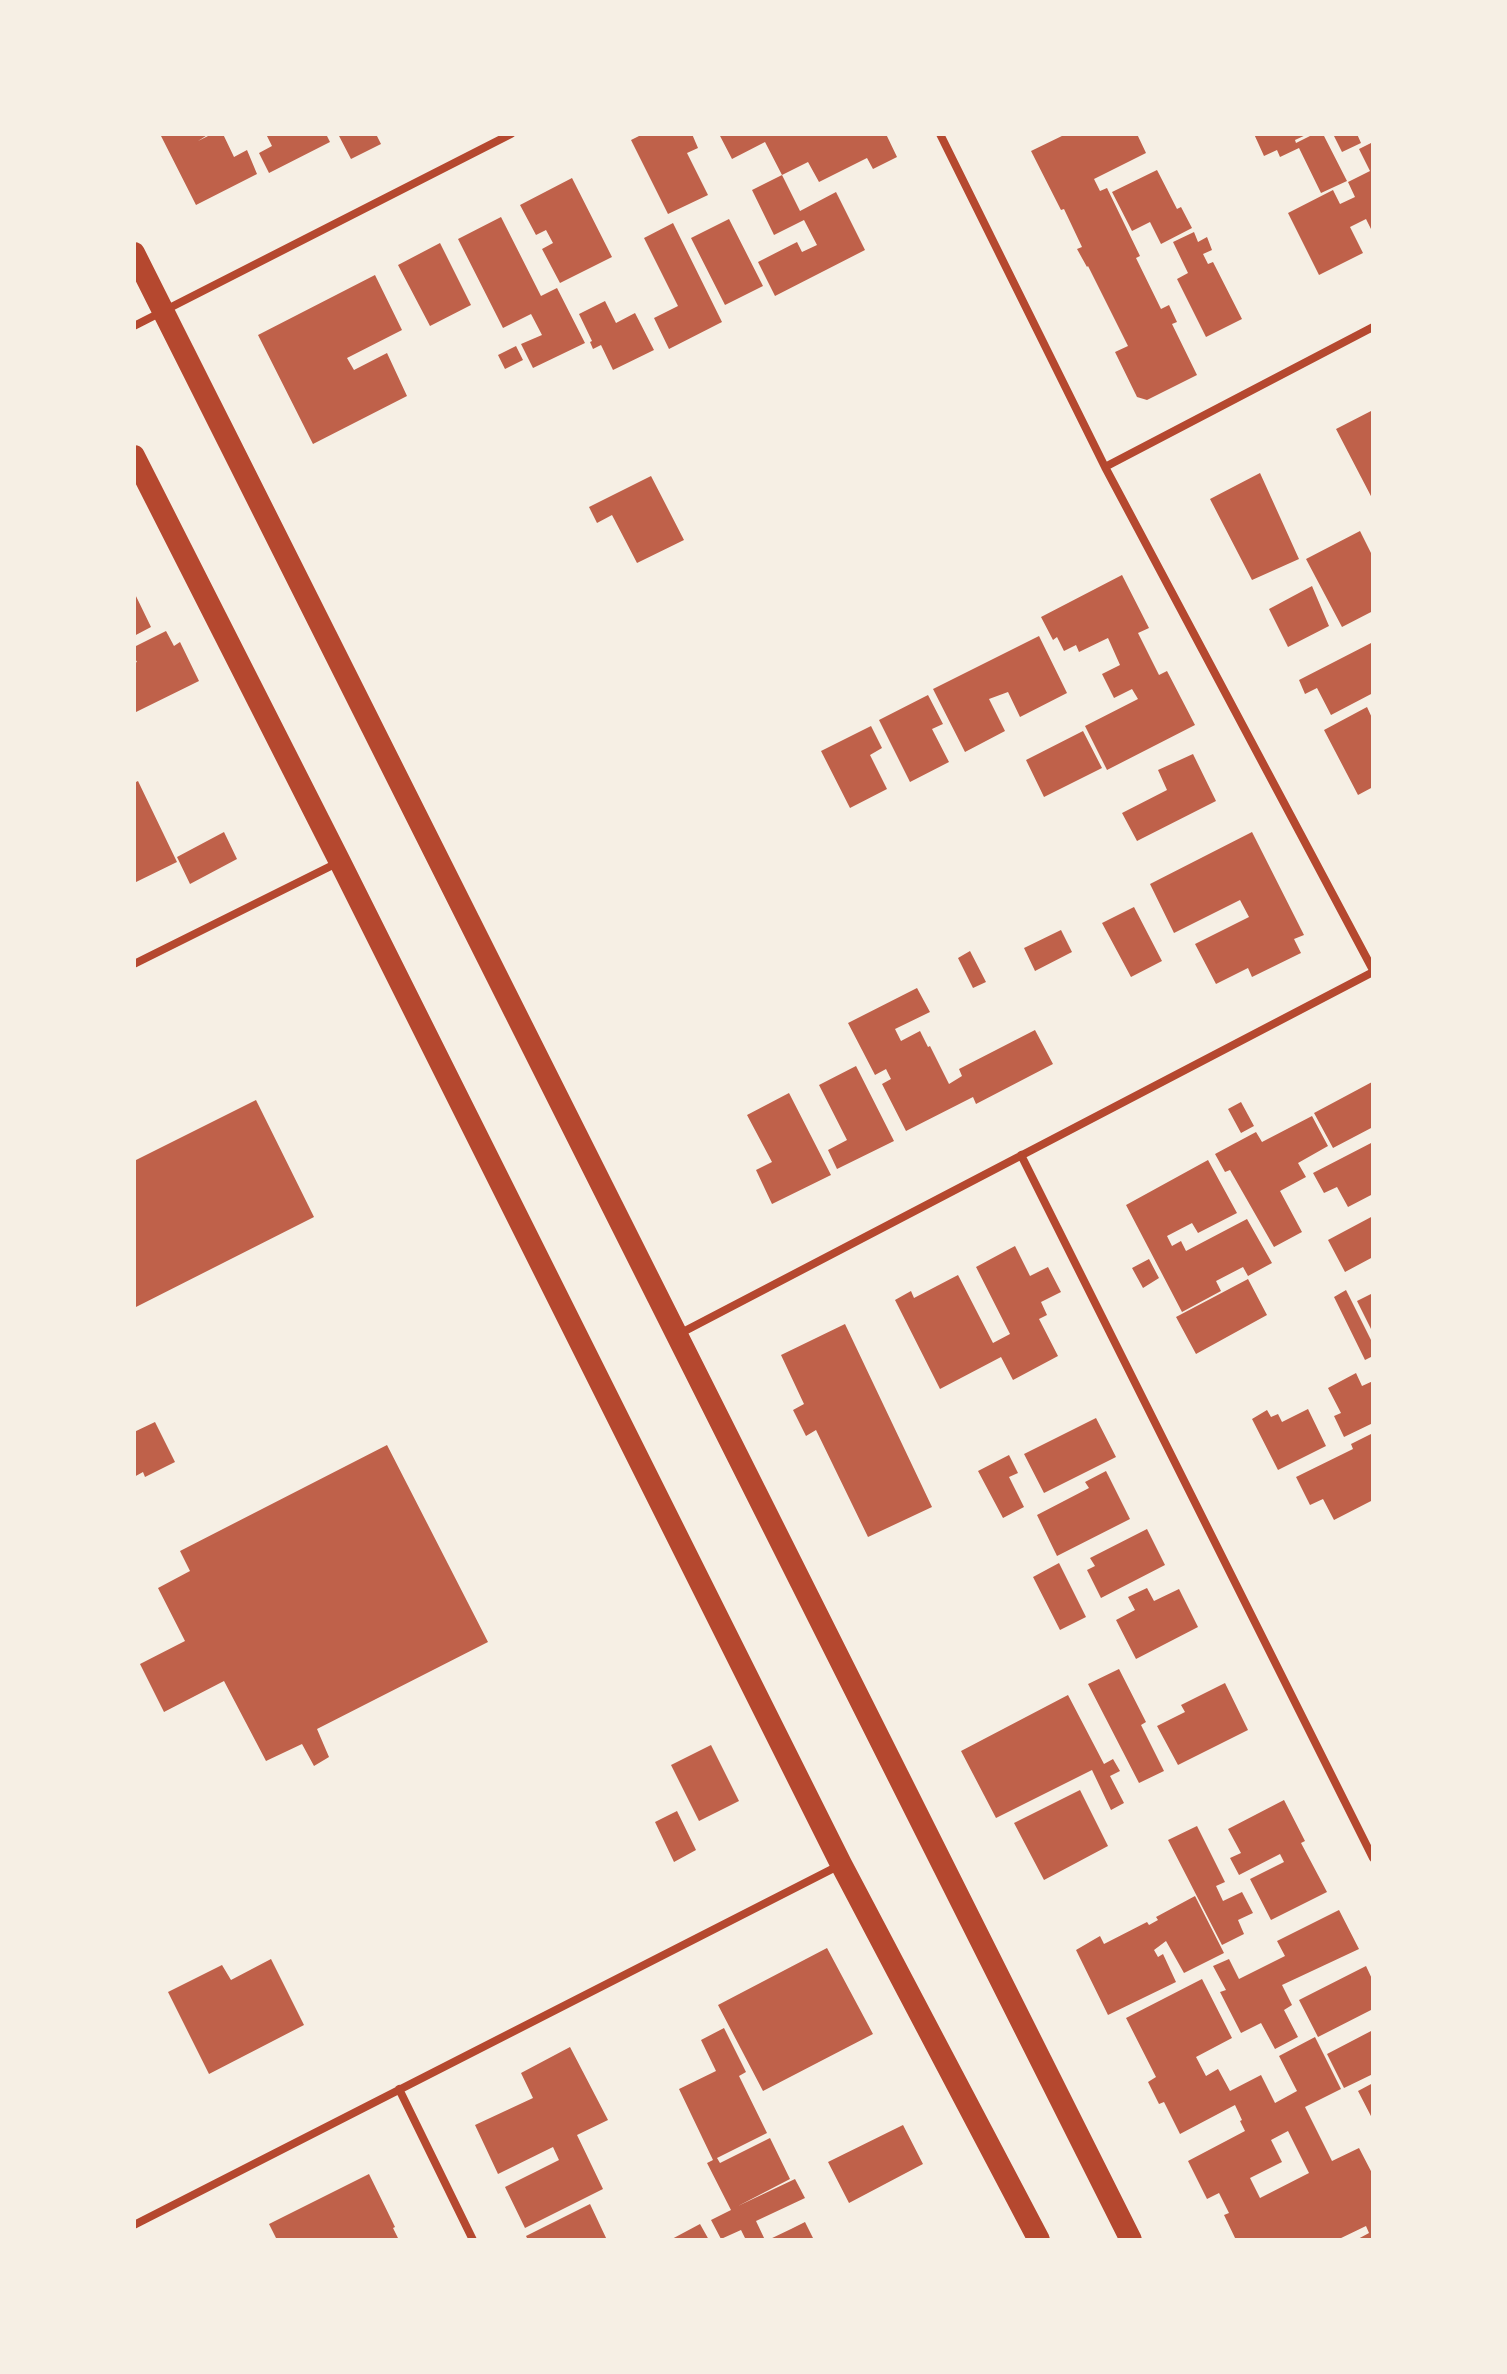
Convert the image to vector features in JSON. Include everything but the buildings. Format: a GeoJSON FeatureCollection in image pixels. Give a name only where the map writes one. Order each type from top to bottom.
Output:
{"type":"FeatureCollection","features":[{"type":"Feature","properties":{"kind":"highway"},"geometry":{"type":"LineString","coordinates":[[134,253],[1131,2240]]}},
{"type":"Feature","properties":{"kind":"highway"},"geometry":{"type":"LineString","coordinates":[[134,456],[841,1864],[1039,2240]]}},
{"type":"Feature","properties":{"kind":"street"},"geometry":{"type":"LineString","coordinates":[[134,326],[511,134]]}},
{"type":"Feature","properties":{"kind":"street"},"geometry":{"type":"LineString","coordinates":[[677,1335],[1373,971],[1105,467],[940,134]]}},
{"type":"Feature","properties":{"kind":"street"},"geometry":{"type":"LineString","coordinates":[[1105,467],[1373,327]]}},
{"type":"Feature","properties":{"kind":"street"},"geometry":{"type":"LineString","coordinates":[[134,964],[340,862]]}},
{"type":"Feature","properties":{"kind":"street"},"geometry":{"type":"LineString","coordinates":[[1021,1155],[1373,1858]]}},
{"type":"Feature","properties":{"kind":"street"},"geometry":{"type":"LineString","coordinates":[[134,2225],[841,1864]]}},
{"type":"Feature","properties":{"kind":"street"},"geometry":{"type":"LineString","coordinates":[[399,2089],[473,2240]]}}]}
